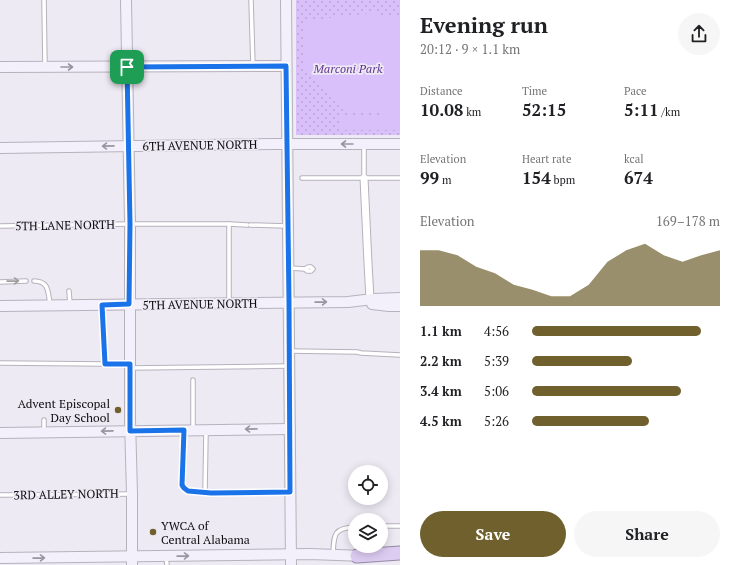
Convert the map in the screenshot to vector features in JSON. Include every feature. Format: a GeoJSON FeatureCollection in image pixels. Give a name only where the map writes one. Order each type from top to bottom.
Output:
{"type":"FeatureCollection","features":[{"type":"Feature","properties":{"kind":"highway"},"geometry":{"type":"LineString","coordinates":[[357,556],[400,553]]}},
{"type":"Feature","properties":{"kind":"street"},"geometry":{"type":"LineString","coordinates":[[126,0],[130,224],[129,304],[132,561]]}},
{"type":"Feature","properties":{"kind":"street"},"geometry":{"type":"LineString","coordinates":[[286,0],[291,560]]}},
{"type":"Feature","properties":{"kind":"street"},"geometry":{"type":"LineString","coordinates":[[0,67],[286,66]]}},
{"type":"Feature","properties":{"kind":"street","name":"6TH AVENUE NORTH"},"geometry":{"type":"LineString","coordinates":[[0,148],[400,144]]}},
{"type":"Feature","properties":{"kind":"street"},"geometry":{"type":"LineString","coordinates":[[364,178],[368,263],[372,299],[400,291]]}},
{"type":"Feature","properties":{"kind":"street","name":"5TH AVENUE NORTH"},"geometry":{"type":"LineString","coordinates":[[352,302],[372,299],[400,298]]}},
{"type":"Feature","properties":{"kind":"street","name":"5TH AVENUE NORTH"},"geometry":{"type":"LineString","coordinates":[[0,306],[289,302],[352,302],[400,306]]}},
{"type":"Feature","properties":{"kind":"street"},"geometry":{"type":"LineString","coordinates":[[0,433],[290,429]]}},
{"type":"Feature","properties":{"kind":"street"},"geometry":{"type":"LineString","coordinates":[[0,558],[132,561],[291,560],[333,555],[400,558]]}},
{"type":"Feature","properties":{"kind":"lane"},"geometry":{"type":"LineString","coordinates":[[44,0],[45,67]]}},
{"type":"Feature","properties":{"kind":"lane"},"geometry":{"type":"LineString","coordinates":[[251,0],[253,67]]}},
{"type":"Feature","properties":{"kind":"lane"},"geometry":{"type":"LineString","coordinates":[[364,144],[364,178]]}},
{"type":"Feature","properties":{"kind":"lane"},"geometry":{"type":"LineString","coordinates":[[302,178],[400,178]]}},
{"type":"Feature","properties":{"kind":"lane"},"geometry":{"type":"LineString","coordinates":[[229,224],[229,303]]}},
{"type":"Feature","properties":{"kind":"lane","name":"5TH LANE NORTH"},"geometry":{"type":"LineString","coordinates":[[0,226],[229,224],[288,226]]}},
{"type":"Feature","properties":{"kind":"lane"},"geometry":{"type":"LineString","coordinates":[[289,268],[305,269]]}},
{"type":"Feature","properties":{"kind":"lane"},"geometry":{"type":"LineString","coordinates":[[0,282],[26,281]]}},
{"type":"Feature","properties":{"kind":"lane"},"geometry":{"type":"LineString","coordinates":[[34,281],[45,284],[48,289],[50,306]]}},
{"type":"Feature","properties":{"kind":"lane"},"geometry":{"type":"LineString","coordinates":[[69,291],[70,305]]}},
{"type":"Feature","properties":{"kind":"lane"},"geometry":{"type":"LineString","coordinates":[[102,305],[105,364]]}},
{"type":"Feature","properties":{"kind":"lane"},"geometry":{"type":"LineString","coordinates":[[289,351],[357,352],[400,355]]}},
{"type":"Feature","properties":{"kind":"lane"},"geometry":{"type":"LineString","coordinates":[[2,363],[105,364],[130,366],[289,366]]}},
{"type":"Feature","properties":{"kind":"lane"},"geometry":{"type":"LineString","coordinates":[[193,380],[189,430],[182,485],[184,488],[188,491],[218,493],[290,492]]}},
{"type":"Feature","properties":{"kind":"lane"},"geometry":{"type":"LineString","coordinates":[[44,420],[44,432]]}},
{"type":"Feature","properties":{"kind":"lane"},"geometry":{"type":"LineString","coordinates":[[205,492],[206,430]]}},
{"type":"Feature","properties":{"kind":"lane","name":"3RD ALLEY NORTH"},"geometry":{"type":"LineString","coordinates":[[0,495],[132,494]]}},
{"type":"Feature","properties":{"kind":"lane"},"geometry":{"type":"LineString","coordinates":[[388,526],[400,526]]}},
{"type":"Feature","properties":{"kind":"lane"},"geometry":{"type":"LineString","coordinates":[[333,555],[334,538],[336,534],[342,529],[348,528]]}},
{"type":"Feature","properties":{"kind":"green space","name":"Marconi Park"},"geometry":{"type":"Polygon","coordinates":[[[296,0],[400,0],[400,135],[296,135],[296,0]]]}},
{"type":"Feature","properties":{"kind":"green space"},"geometry":{"type":"Polygon","coordinates":[[[380,13],[381,15],[400,15],[400,111],[344,111],[305,70],[305,21],[380,13]]]}},
{"type":"Feature","properties":{"kind":"green space"},"geometry":{"type":"Polygon","coordinates":[[[381,113],[400,113],[400,130],[340,130],[340,115],[380,115],[381,113]]]}},
{"type":"Feature","properties":{"kind":"place","name":"Advent Episcopal Day School"},"geometry":{"type":"Point","coordinates":[118,410]}},
{"type":"Feature","properties":{"kind":"place","name":"YWCA of Central Alabama"},"geometry":{"type":"Point","coordinates":[153,532]}},
{"type":"Feature","properties":{"kind":"route"},"geometry":{"type":"LineString","coordinates":[[286,66],[290,492],[211,493],[188,491],[182,485],[184,430],[130,431],[130,364],[105,364],[102,305],[129,304],[130,224],[127,67],[286,66]]}}]}
